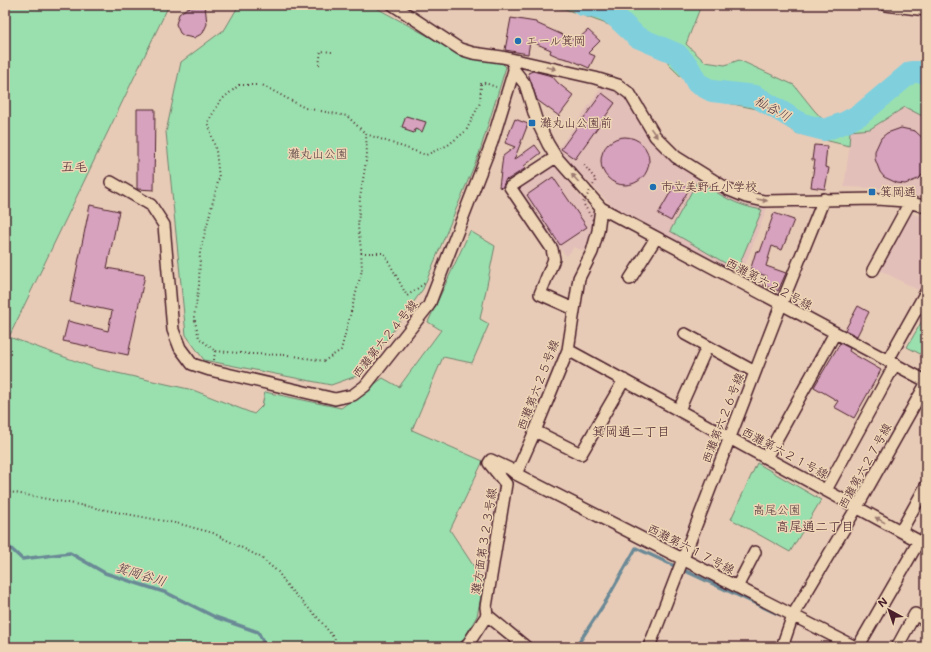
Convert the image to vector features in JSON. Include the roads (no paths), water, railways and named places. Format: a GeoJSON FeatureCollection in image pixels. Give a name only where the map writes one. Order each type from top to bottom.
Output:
{"type":"FeatureCollection","features":[{"type":"Feature","properties":{"kind":"street"},"geometry":{"type":"LineString","coordinates":[[393,5],[460,49],[513,65],[595,78],[618,85],[630,94],[655,136],[676,157],[729,190],[764,201],[877,199],[905,201],[926,207]]}},
{"type":"Feature","properties":{"kind":"street"},"geometry":{"type":"LineString","coordinates":[[886,5],[926,10]]}},
{"type":"Feature","properties":{"kind":"street"},"geometry":{"type":"LineString","coordinates":[[513,65],[525,84],[536,119],[548,144],[556,157],[601,208]]}},
{"type":"Feature","properties":{"kind":"street","name":"西灘第六２４号線"},"geometry":{"type":"LineString","coordinates":[[111,182],[152,205],[164,225],[174,330],[180,348],[192,364],[335,399],[353,394],[366,386],[429,305],[492,142],[513,65]]}},
{"type":"Feature","properties":{"kind":"street"},"geometry":{"type":"LineString","coordinates":[[556,157],[510,187],[552,249],[554,259],[540,294],[574,309]]}},
{"type":"Feature","properties":{"kind":"street","name":"西灘第六２６号線"},"geometry":{"type":"LineString","coordinates":[[649,647],[781,305],[824,200]]}},
{"type":"Feature","properties":{"kind":"street"},"geometry":{"type":"LineString","coordinates":[[873,270],[910,202]]}},
{"type":"Feature","properties":{"kind":"street","name":"西灘第六２２号線"},"geometry":{"type":"LineString","coordinates":[[601,208],[926,382]]}},
{"type":"Feature","properties":{"kind":"street","name":"西灘第六２５号線"},"geometry":{"type":"LineString","coordinates":[[516,474],[568,350],[579,278],[592,252],[598,231],[601,208]]}},
{"type":"Feature","properties":{"kind":"street"},"geometry":{"type":"LineString","coordinates":[[630,279],[656,238]]}},
{"type":"Feature","properties":{"kind":"street"},"geometry":{"type":"LineString","coordinates":[[826,490],[926,292]]}},
{"type":"Feature","properties":{"kind":"street"},"geometry":{"type":"LineString","coordinates":[[766,458],[835,333]]}},
{"type":"Feature","properties":{"kind":"street"},"geometry":{"type":"LineString","coordinates":[[685,334],[755,372]]}},
{"type":"Feature","properties":{"kind":"street"},"geometry":{"type":"LineString","coordinates":[[679,410],[707,347]]}},
{"type":"Feature","properties":{"kind":"street","name":"西灘第六２１号線"},"geometry":{"type":"LineString","coordinates":[[568,350],[922,543]]}},
{"type":"Feature","properties":{"kind":"street"},"geometry":{"type":"LineString","coordinates":[[535,431],[581,454],[624,380]]}},
{"type":"Feature","properties":{"kind":"street","name":"西灘第六２７号線"},"geometry":{"type":"LineString","coordinates":[[782,647],[793,615],[857,507],[926,382]]}},
{"type":"Feature","properties":{"kind":"street","name":"灘方面第３２３号線"},"geometry":{"type":"LineString","coordinates":[[487,615],[486,607],[506,484],[489,463],[491,460],[510,469],[516,474]]}},
{"type":"Feature","properties":{"kind":"street","name":"西灘第六１７号線"},"geometry":{"type":"LineString","coordinates":[[516,474],[855,647]]}},
{"type":"Feature","properties":{"kind":"street"},"geometry":{"type":"LineString","coordinates":[[900,531],[926,486]]}},
{"type":"Feature","properties":{"kind":"street"},"geometry":{"type":"LineString","coordinates":[[858,647],[922,543]]}},
{"type":"Feature","properties":{"kind":"street"},"geometry":{"type":"LineString","coordinates":[[737,587],[755,552]]}},
{"type":"Feature","properties":{"kind":"street"},"geometry":{"type":"LineString","coordinates":[[897,647],[915,614],[926,621]]}},
{"type":"Feature","properties":{"kind":"street"},"geometry":{"type":"LineString","coordinates":[[466,647],[487,615],[526,647]]}},
{"type":"Feature","properties":{"kind":"waterway","name":"杣谷川"},"geometry":{"type":"LineString","coordinates":[[582,5],[602,9],[615,16],[637,37],[677,54],[688,66],[697,83],[712,91],[755,96],[802,124],[825,130],[846,122],[861,114],[911,72],[926,72]]}},
{"type":"Feature","properties":{"kind":"waterway","name":"箕岡谷川"},"geometry":{"type":"LineString","coordinates":[[5,543],[22,559],[70,553],[105,573],[167,593],[215,617],[258,632],[266,647]]}},
{"type":"Feature","properties":{"kind":"waterway"},"geometry":{"type":"LineString","coordinates":[[576,647],[606,601],[636,548],[778,614]]}},
{"type":"Feature","properties":{"kind":"place","name":"エール箕岡"},"geometry":{"type":"Point","coordinates":[518,41]}},
{"type":"Feature","properties":{"kind":"place","name":"灘丸山公園前"},"geometry":{"type":"Point","coordinates":[532,123]}},
{"type":"Feature","properties":{"kind":"place","name":"市立美野丘小学校"},"geometry":{"type":"Point","coordinates":[653,187]}},
{"type":"Feature","properties":{"kind":"place","name":"箕岡通"},"geometry":{"type":"Point","coordinates":[872,192]}},
{"type":"Feature","properties":{"kind":"district","name":"五毛"},"geometry":{"type":"Point","coordinates":[74,166]}},
{"type":"Feature","properties":{"kind":"district","name":"箕岡通二丁目"},"geometry":{"type":"Point","coordinates":[631,431]}},
{"type":"Feature","properties":{"kind":"district","name":"高尾通二丁目"},"geometry":{"type":"Point","coordinates":[815,526]}},
{"type":"Feature","properties":{"kind":"park label","name":"灘丸山公園"},"geometry":{"type":"Point","coordinates":[318,154]}},
{"type":"Feature","properties":{"kind":"park label","name":"高尾公園"},"geometry":{"type":"Point","coordinates":[777,510]}}]}
